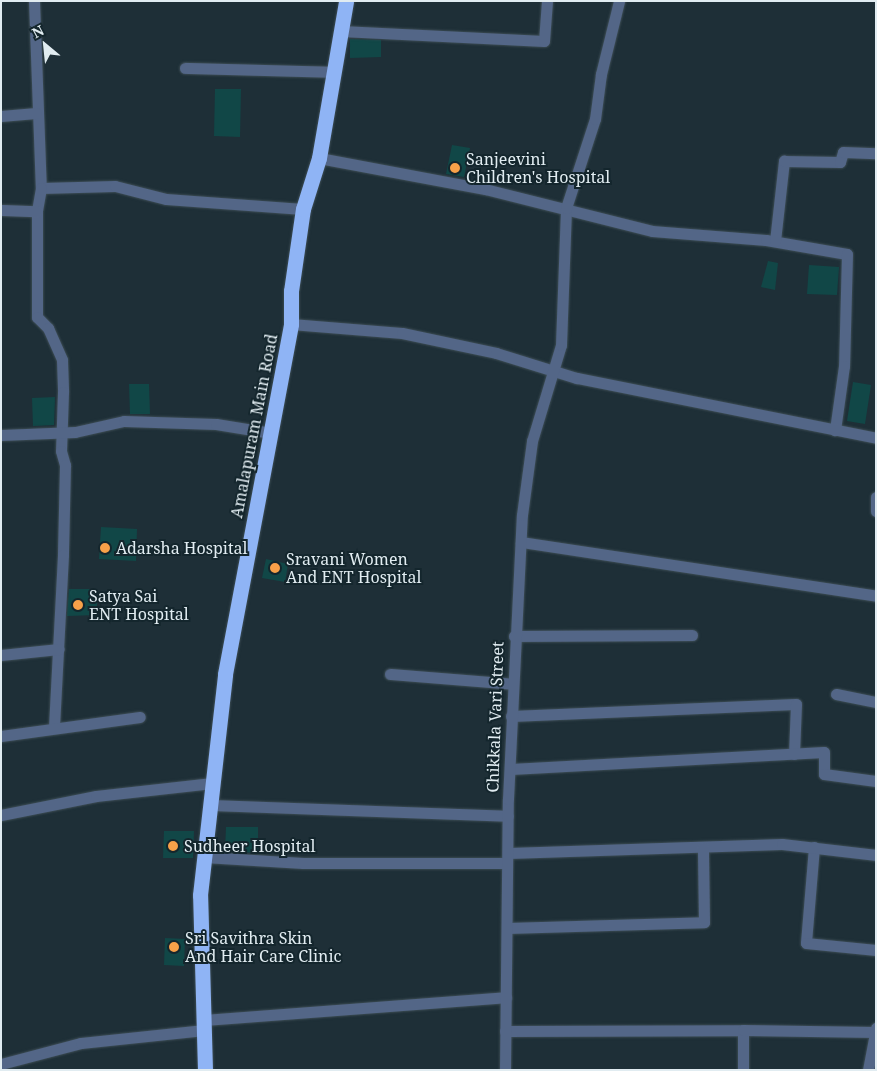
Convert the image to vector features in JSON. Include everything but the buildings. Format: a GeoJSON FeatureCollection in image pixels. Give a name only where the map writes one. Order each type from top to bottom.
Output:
{"type":"FeatureCollection","features":[{"type":"Feature","properties":{"kind":"highway","name":"Amalapuram Main Road"},"geometry":{"type":"LineString","coordinates":[[205,1070],[200,896],[225,674],[291,324],[291,291],[303,209],[319,158],[346,1]]}},
{"type":"Feature","properties":{"kind":"street"},"geometry":{"type":"LineString","coordinates":[[34,1],[36,113],[41,188],[37,211],[37,317],[48,328],[62,360],[61,451],[65,465],[59,649],[54,728]]}},
{"type":"Feature","properties":{"kind":"street"},"geometry":{"type":"LineString","coordinates":[[341,31],[544,41],[547,1]]}},
{"type":"Feature","properties":{"kind":"street","name":"Chikkala Vari Street"},"geometry":{"type":"LineString","coordinates":[[505,1070],[508,816],[514,636],[521,542],[532,441],[562,345],[566,208],[595,119],[601,74],[619,1]]}},
{"type":"Feature","properties":{"kind":"street"},"geometry":{"type":"LineString","coordinates":[[185,68],[334,72]]}},
{"type":"Feature","properties":{"kind":"street"},"geometry":{"type":"LineString","coordinates":[[1,116],[36,113]]}},
{"type":"Feature","properties":{"kind":"street"},"geometry":{"type":"LineString","coordinates":[[776,241],[784,161],[840,162],[842,152],[876,153]]}},
{"type":"Feature","properties":{"kind":"street"},"geometry":{"type":"LineString","coordinates":[[319,158],[566,208],[618,224],[652,231],[776,241],[847,254],[844,366],[836,430]]}},
{"type":"Feature","properties":{"kind":"street"},"geometry":{"type":"LineString","coordinates":[[41,188],[115,186],[166,199],[303,209]]}},
{"type":"Feature","properties":{"kind":"street"},"geometry":{"type":"LineString","coordinates":[[1,210],[37,211]]}},
{"type":"Feature","properties":{"kind":"street"},"geometry":{"type":"LineString","coordinates":[[291,324],[402,333],[496,353],[577,378],[876,438]]}},
{"type":"Feature","properties":{"kind":"street"},"geometry":{"type":"LineString","coordinates":[[1,435],[62,431],[75,432],[124,421],[216,424],[271,433]]}},
{"type":"Feature","properties":{"kind":"street"},"geometry":{"type":"LineString","coordinates":[[876,497],[876,511]]}},
{"type":"Feature","properties":{"kind":"street"},"geometry":{"type":"LineString","coordinates":[[521,542],[876,596]]}},
{"type":"Feature","properties":{"kind":"street"},"geometry":{"type":"LineString","coordinates":[[514,636],[692,635]]}},
{"type":"Feature","properties":{"kind":"street"},"geometry":{"type":"LineString","coordinates":[[1,655],[59,649]]}},
{"type":"Feature","properties":{"kind":"street"},"geometry":{"type":"LineString","coordinates":[[390,674],[513,684]]}},
{"type":"Feature","properties":{"kind":"street"},"geometry":{"type":"LineString","coordinates":[[836,694],[876,702]]}},
{"type":"Feature","properties":{"kind":"street"},"geometry":{"type":"LineString","coordinates":[[512,716],[796,704],[794,754]]}},
{"type":"Feature","properties":{"kind":"street"},"geometry":{"type":"LineString","coordinates":[[1,736],[140,717]]}},
{"type":"Feature","properties":{"kind":"street"},"geometry":{"type":"LineString","coordinates":[[511,769],[824,752],[824,774],[876,781]]}},
{"type":"Feature","properties":{"kind":"street"},"geometry":{"type":"LineString","coordinates":[[1,816],[96,796],[212,783]]}},
{"type":"Feature","properties":{"kind":"street"},"geometry":{"type":"LineString","coordinates":[[210,805],[508,816]]}},
{"type":"Feature","properties":{"kind":"street"},"geometry":{"type":"LineString","coordinates":[[204,857],[303,863],[508,858],[703,847],[814,847],[876,855]]}},
{"type":"Feature","properties":{"kind":"street"},"geometry":{"type":"LineString","coordinates":[[507,928],[704,922],[703,847]]}},
{"type":"Feature","properties":{"kind":"street"},"geometry":{"type":"LineString","coordinates":[[814,847],[806,943],[876,950]]}},
{"type":"Feature","properties":{"kind":"street"},"geometry":{"type":"LineString","coordinates":[[1,1064],[81,1043],[204,1025],[506,997]]}},
{"type":"Feature","properties":{"kind":"street"},"geometry":{"type":"LineString","coordinates":[[743,1030],[743,1070]]}},
{"type":"Feature","properties":{"kind":"street"},"geometry":{"type":"LineString","coordinates":[[505,1031],[876,1031],[868,1070]]}},
{"type":"Feature","properties":{"kind":"place","name":"Sanjeevini Children's Hospital"},"geometry":{"type":"Point","coordinates":[455,168]}},
{"type":"Feature","properties":{"kind":"place","name":"Adarsha Hospital"},"geometry":{"type":"Point","coordinates":[105,548]}},
{"type":"Feature","properties":{"kind":"place","name":"Sravani Women And ENT Hospital"},"geometry":{"type":"Point","coordinates":[275,568]}},
{"type":"Feature","properties":{"kind":"place","name":"Satya Sai ENT Hospital"},"geometry":{"type":"Point","coordinates":[78,605]}},
{"type":"Feature","properties":{"kind":"place","name":"Sudheer Hospital"},"geometry":{"type":"Point","coordinates":[173,846]}},
{"type":"Feature","properties":{"kind":"place","name":"Sri Savithra Skin And Hair Care Clinic"},"geometry":{"type":"Point","coordinates":[174,947]}}]}
